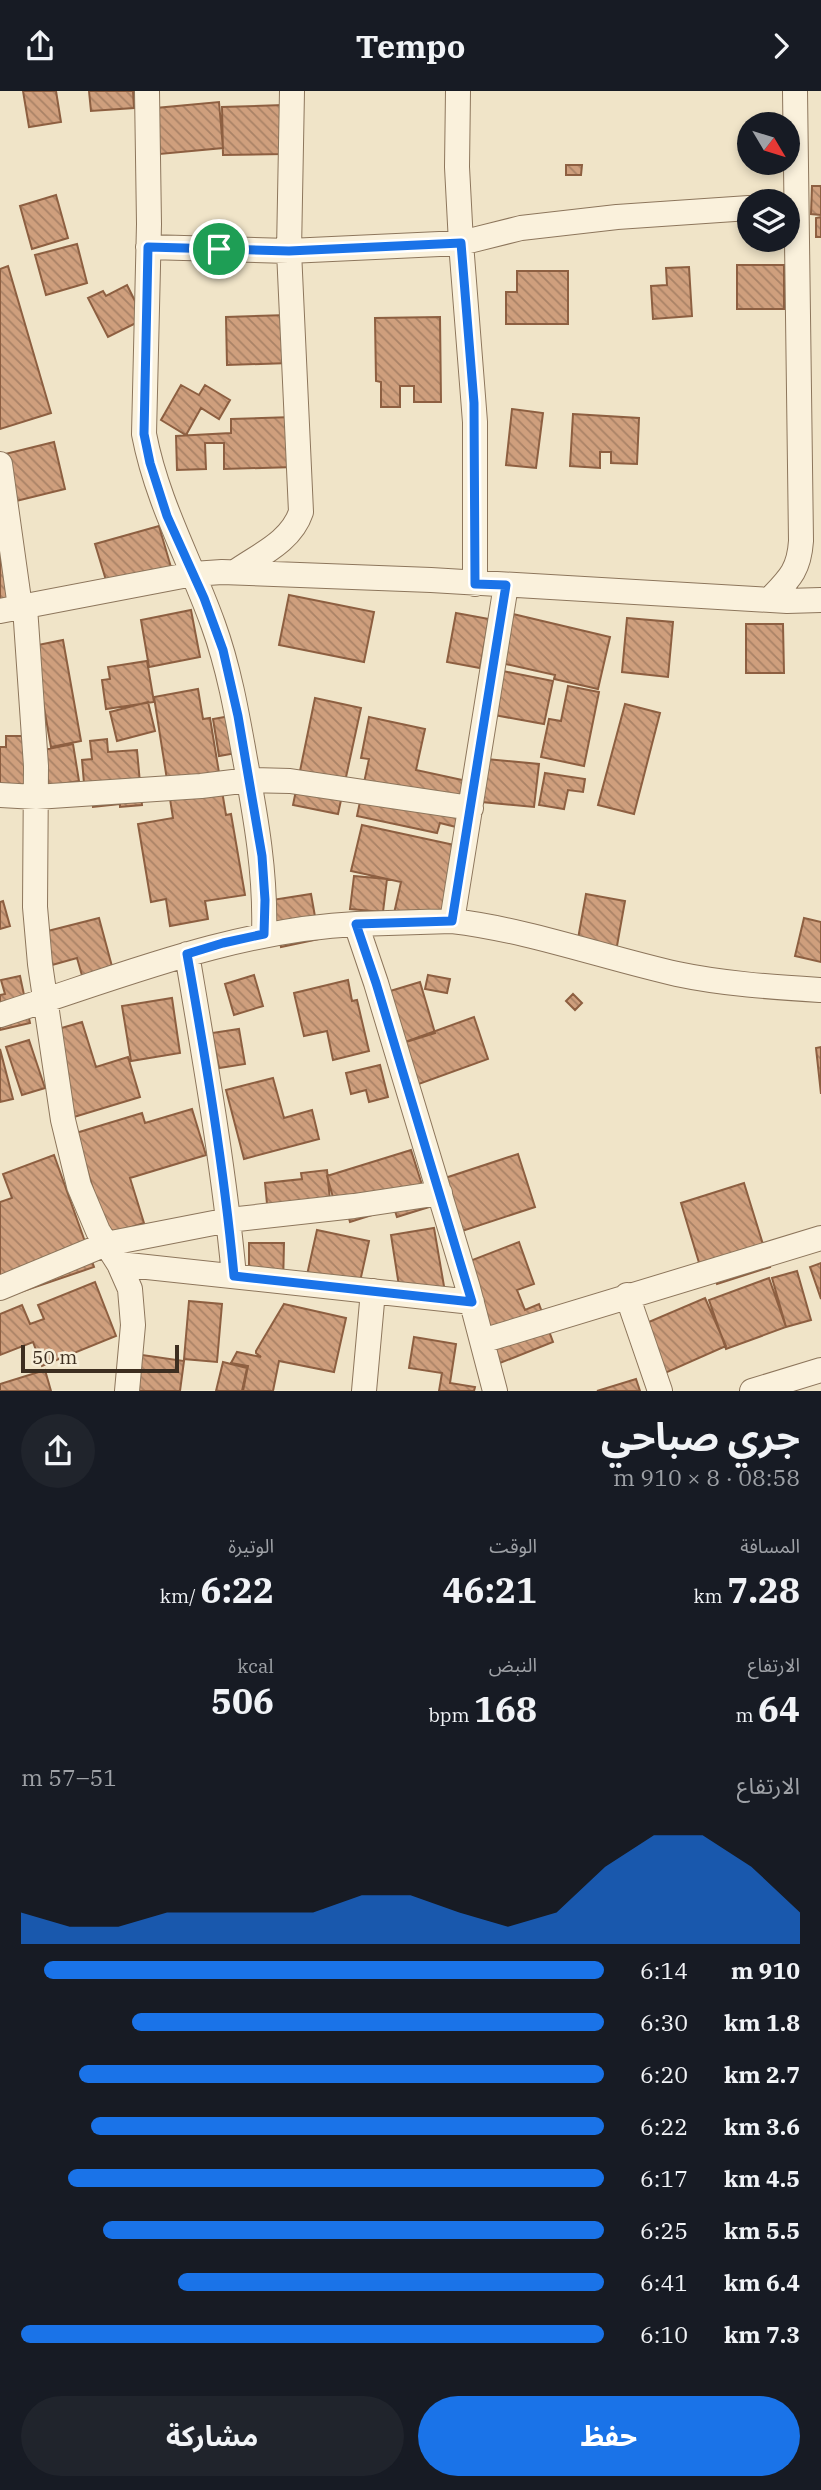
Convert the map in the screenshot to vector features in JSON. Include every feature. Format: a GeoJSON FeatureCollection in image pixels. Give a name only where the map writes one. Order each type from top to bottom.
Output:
{"type":"FeatureCollection","features":[{"type":"Feature","properties":{"kind":"street"},"geometry":{"type":"LineString","coordinates":[[147,91],[148,247],[144,434],[167,516],[223,650],[249,780],[264,878],[264,934]]}},
{"type":"Feature","properties":{"kind":"street"},"geometry":{"type":"LineString","coordinates":[[234,572],[283,540],[294,528],[301,512],[289,251],[292,91]]}},
{"type":"Feature","properties":{"kind":"street"},"geometry":{"type":"LineString","coordinates":[[458,91],[457,167],[474,403],[475,584]]}},
{"type":"Feature","properties":{"kind":"street"},"geometry":{"type":"LineString","coordinates":[[793,189],[796,92]]}},
{"type":"Feature","properties":{"kind":"street"},"geometry":{"type":"LineString","coordinates":[[148,247],[289,251],[461,243],[521,228],[617,217],[737,209]]}},
{"type":"Feature","properties":{"kind":"street"},"geometry":{"type":"LineString","coordinates":[[769,600],[793,574],[800,553],[793,252]]}},
{"type":"Feature","properties":{"kind":"street"},"geometry":{"type":"LineString","coordinates":[[0,464],[15,608],[33,715],[36,797],[35,907],[59,1096],[79,1186],[130,1289],[132,1303],[127,1391]]}},
{"type":"Feature","properties":{"kind":"street"},"geometry":{"type":"LineString","coordinates":[[15,608],[193,574],[234,572],[769,600],[821,600]]}},
{"type":"Feature","properties":{"kind":"street"},"geometry":{"type":"LineString","coordinates":[[452,921],[506,585]]}},
{"type":"Feature","properties":{"kind":"street"},"geometry":{"type":"LineString","coordinates":[[0,795],[36,797],[201,786],[249,780],[290,781],[471,808]]}},
{"type":"Feature","properties":{"kind":"street"},"geometry":{"type":"LineString","coordinates":[[0,1015],[187,954],[264,934],[356,924],[452,921],[501,929],[706,979],[821,991]]}},
{"type":"Feature","properties":{"kind":"street"},"geometry":{"type":"LineString","coordinates":[[356,924],[440,1193],[495,1391]]}},
{"type":"Feature","properties":{"kind":"street"},"geometry":{"type":"LineString","coordinates":[[187,954],[211,1094],[234,1276]]}},
{"type":"Feature","properties":{"kind":"street"},"geometry":{"type":"LineString","coordinates":[[0,1287],[229,1220],[440,1193]]}},
{"type":"Feature","properties":{"kind":"street"},"geometry":{"type":"LineString","coordinates":[[482,1341],[821,1238]]}},
{"type":"Feature","properties":{"kind":"street"},"geometry":{"type":"LineString","coordinates":[[112,1254],[234,1276],[472,1302]]}},
{"type":"Feature","properties":{"kind":"street"},"geometry":{"type":"LineString","coordinates":[[364,1391],[373,1291]]}},
{"type":"Feature","properties":{"kind":"street"},"geometry":{"type":"LineString","coordinates":[[627,1295],[660,1391]]}},
{"type":"Feature","properties":{"kind":"street"},"geometry":{"type":"LineString","coordinates":[[752,1391],[821,1370]]}},
{"type":"Feature","properties":{"kind":"building"},"geometry":{"type":"Polygon","coordinates":[[[23,91],[56,91],[61,122],[29,127],[23,91]]]}},
{"type":"Feature","properties":{"kind":"building"},"geometry":{"type":"Polygon","coordinates":[[[89,91],[133,91],[134,108],[91,111],[89,91]]]}},
{"type":"Feature","properties":{"kind":"building"},"geometry":{"type":"Polygon","coordinates":[[[219,102],[223,148],[160,154],[156,108],[219,102]]]}},
{"type":"Feature","properties":{"kind":"building"},"geometry":{"type":"Polygon","coordinates":[[[283,105],[284,154],[223,155],[222,107],[283,105]]]}},
{"type":"Feature","properties":{"kind":"building"},"geometry":{"type":"Polygon","coordinates":[[[566,165],[582,165],[581,175],[566,175],[566,165]]]}},
{"type":"Feature","properties":{"kind":"building"},"geometry":{"type":"Polygon","coordinates":[[[812,186],[821,186],[821,215],[811,214],[812,186]]]}},
{"type":"Feature","properties":{"kind":"building"},"geometry":{"type":"Polygon","coordinates":[[[56,195],[68,238],[32,249],[20,206],[56,195]]]}},
{"type":"Feature","properties":{"kind":"building"},"geometry":{"type":"Polygon","coordinates":[[[821,217],[821,237],[816,237],[816,218],[821,217]]]}},
{"type":"Feature","properties":{"kind":"building"},"geometry":{"type":"Polygon","coordinates":[[[77,244],[87,283],[46,295],[35,255],[77,244]]]}},
{"type":"Feature","properties":{"kind":"building"},"geometry":{"type":"Polygon","coordinates":[[[737,265],[784,265],[784,309],[737,309],[737,265]]]}},
{"type":"Feature","properties":{"kind":"building"},"geometry":{"type":"Polygon","coordinates":[[[8,266],[51,413],[0,429],[0,269],[8,266]]]}},
{"type":"Feature","properties":{"kind":"building"},"geometry":{"type":"Polygon","coordinates":[[[689,267],[692,316],[653,319],[651,286],[667,285],[666,268],[689,267]]]}},
{"type":"Feature","properties":{"kind":"building"},"geometry":{"type":"Polygon","coordinates":[[[517,271],[568,271],[568,324],[506,324],[506,292],[517,292],[517,271]]]}},
{"type":"Feature","properties":{"kind":"building"},"geometry":{"type":"Polygon","coordinates":[[[127,285],[144,319],[108,337],[88,298],[103,291],[106,296],[127,285]]]}},
{"type":"Feature","properties":{"kind":"building"},"geometry":{"type":"Polygon","coordinates":[[[288,315],[289,363],[227,365],[226,317],[288,315]]]}},
{"type":"Feature","properties":{"kind":"building"},"geometry":{"type":"Polygon","coordinates":[[[440,317],[441,402],[414,402],[414,386],[400,386],[400,407],[381,407],[381,382],[376,381],[375,318],[440,317]]]}},
{"type":"Feature","properties":{"kind":"building"},"geometry":{"type":"Polygon","coordinates":[[[181,385],[199,395],[205,385],[230,400],[219,419],[201,408],[186,435],[161,420],[181,385]]]}},
{"type":"Feature","properties":{"kind":"building"},"geometry":{"type":"Polygon","coordinates":[[[512,409],[543,413],[536,468],[506,465],[512,409]]]}},
{"type":"Feature","properties":{"kind":"building"},"geometry":{"type":"Polygon","coordinates":[[[573,414],[639,418],[637,464],[611,463],[611,452],[600,452],[600,468],[570,466],[573,414]]]}},
{"type":"Feature","properties":{"kind":"building"},"geometry":{"type":"Polygon","coordinates":[[[293,417],[294,467],[224,469],[224,443],[205,443],[206,469],[177,470],[176,436],[231,433],[231,419],[293,417]]]}},
{"type":"Feature","properties":{"kind":"building"},"geometry":{"type":"Polygon","coordinates":[[[54,442],[65,489],[12,502],[1,455],[54,442]]]}},
{"type":"Feature","properties":{"kind":"building"},"geometry":{"type":"Polygon","coordinates":[[[159,526],[175,581],[112,600],[95,544],[159,526]]]}},
{"type":"Feature","properties":{"kind":"building"},"geometry":{"type":"Polygon","coordinates":[[[0,535],[11,607],[0,609],[0,535]]]}},
{"type":"Feature","properties":{"kind":"building"},"geometry":{"type":"Polygon","coordinates":[[[289,595],[374,612],[364,662],[279,645],[289,595]]]}},
{"type":"Feature","properties":{"kind":"building"},"geometry":{"type":"Polygon","coordinates":[[[191,610],[200,657],[149,667],[141,620],[191,610]]]}},
{"type":"Feature","properties":{"kind":"building"},"geometry":{"type":"Polygon","coordinates":[[[456,613],[489,619],[480,668],[447,662],[456,613]]]}},
{"type":"Feature","properties":{"kind":"building"},"geometry":{"type":"Polygon","coordinates":[[[513,614],[610,637],[598,689],[554,679],[555,675],[501,663],[513,614]]]}},
{"type":"Feature","properties":{"kind":"building"},"geometry":{"type":"Polygon","coordinates":[[[627,618],[673,622],[668,677],[622,672],[627,618]]]}},
{"type":"Feature","properties":{"kind":"building"},"geometry":{"type":"Polygon","coordinates":[[[746,624],[783,624],[784,673],[746,673],[746,624]]]}},
{"type":"Feature","properties":{"kind":"building"},"geometry":{"type":"Polygon","coordinates":[[[63,640],[81,741],[51,747],[33,646],[63,640]]]}},
{"type":"Feature","properties":{"kind":"building"},"geometry":{"type":"Polygon","coordinates":[[[147,661],[154,702],[106,709],[102,680],[110,679],[108,667],[147,661]]]}},
{"type":"Feature","properties":{"kind":"building"},"geometry":{"type":"Polygon","coordinates":[[[503,671],[553,681],[544,724],[494,715],[503,671]]]}},
{"type":"Feature","properties":{"kind":"building"},"geometry":{"type":"Polygon","coordinates":[[[568,686],[599,692],[584,766],[541,757],[549,719],[561,721],[568,686]]]}},
{"type":"Feature","properties":{"kind":"building"},"geometry":{"type":"Polygon","coordinates":[[[198,689],[203,719],[210,718],[226,815],[231,814],[245,895],[205,901],[208,919],[170,926],[166,899],[151,902],[138,824],[173,818],[154,697],[198,689]]]}},
{"type":"Feature","properties":{"kind":"building"},"geometry":{"type":"Polygon","coordinates":[[[315,698],[361,708],[338,814],[293,805],[315,698]]]}},
{"type":"Feature","properties":{"kind":"building"},"geometry":{"type":"Polygon","coordinates":[[[148,702],[155,731],[117,741],[110,712],[148,702]]]}},
{"type":"Feature","properties":{"kind":"building"},"geometry":{"type":"Polygon","coordinates":[[[625,704],[660,713],[634,814],[598,805],[625,704]]]}},
{"type":"Feature","properties":{"kind":"building"},"geometry":{"type":"Polygon","coordinates":[[[236,715],[242,752],[219,756],[213,719],[236,715]]]}},
{"type":"Feature","properties":{"kind":"building"},"geometry":{"type":"Polygon","coordinates":[[[369,717],[425,729],[416,770],[467,781],[456,827],[440,823],[437,833],[357,816],[369,759],[361,758],[369,717]]]}},
{"type":"Feature","properties":{"kind":"building"},"geometry":{"type":"Polygon","coordinates":[[[6,736],[24,736],[25,802],[0,803],[0,747],[6,747],[6,736]]]}},
{"type":"Feature","properties":{"kind":"building"},"geometry":{"type":"Polygon","coordinates":[[[107,739],[108,752],[137,750],[142,805],[93,807],[91,782],[84,783],[82,760],[92,759],[90,741],[107,739]]]}},
{"type":"Feature","properties":{"kind":"building"},"geometry":{"type":"Polygon","coordinates":[[[73,744],[79,781],[49,786],[43,750],[73,744]]]}},
{"type":"Feature","properties":{"kind":"building"},"geometry":{"type":"Polygon","coordinates":[[[486,759],[539,764],[534,807],[482,802],[486,759]]]}},
{"type":"Feature","properties":{"kind":"building"},"geometry":{"type":"Polygon","coordinates":[[[545,773],[585,779],[583,792],[568,790],[564,809],[539,805],[545,773]]]}},
{"type":"Feature","properties":{"kind":"building"},"geometry":{"type":"Polygon","coordinates":[[[362,825],[459,846],[440,928],[393,918],[401,882],[351,871],[362,825]]]}},
{"type":"Feature","properties":{"kind":"building"},"geometry":{"type":"Polygon","coordinates":[[[354,876],[387,879],[383,912],[350,909],[354,876]]]}},
{"type":"Feature","properties":{"kind":"building"},"geometry":{"type":"Polygon","coordinates":[[[311,894],[319,939],[281,947],[272,900],[311,894]]]}},
{"type":"Feature","properties":{"kind":"building"},"geometry":{"type":"Polygon","coordinates":[[[586,894],[625,901],[615,957],[576,950],[586,894]]]}},
{"type":"Feature","properties":{"kind":"building"},"geometry":{"type":"Polygon","coordinates":[[[3,901],[10,926],[0,929],[0,902],[3,901]]]}},
{"type":"Feature","properties":{"kind":"building"},"geometry":{"type":"Polygon","coordinates":[[[99,918],[117,985],[87,993],[77,958],[45,967],[36,934],[99,918]]]}},
{"type":"Feature","properties":{"kind":"building"},"geometry":{"type":"Polygon","coordinates":[[[804,918],[821,922],[821,962],[795,956],[804,918]]]}},
{"type":"Feature","properties":{"kind":"building"},"geometry":{"type":"Polygon","coordinates":[[[254,975],[263,1006],[234,1015],[225,984],[254,975]]]}},
{"type":"Feature","properties":{"kind":"building"},"geometry":{"type":"Polygon","coordinates":[[[428,975],[450,979],[447,993],[425,989],[428,975]]]}},
{"type":"Feature","properties":{"kind":"building"},"geometry":{"type":"Polygon","coordinates":[[[20,976],[30,1023],[0,1030],[0,995],[5,994],[1,980],[20,976]]]}},
{"type":"Feature","properties":{"kind":"building"},"geometry":{"type":"Polygon","coordinates":[[[348,980],[352,1001],[357,1000],[369,1051],[333,1060],[327,1031],[304,1036],[294,993],[348,980]]]}},
{"type":"Feature","properties":{"kind":"building"},"geometry":{"type":"Polygon","coordinates":[[[420,982],[435,1033],[393,1046],[377,995],[420,982]]]}},
{"type":"Feature","properties":{"kind":"building"},"geometry":{"type":"Polygon","coordinates":[[[573,994],[582,1003],[575,1010],[566,1001],[573,994]]]}},
{"type":"Feature","properties":{"kind":"building"},"geometry":{"type":"Polygon","coordinates":[[[172,998],[180,1053],[131,1061],[122,1006],[172,998]]]}},
{"type":"Feature","properties":{"kind":"building"},"geometry":{"type":"Polygon","coordinates":[[[474,1017],[488,1059],[416,1085],[402,1043],[474,1017]]]}},
{"type":"Feature","properties":{"kind":"building"},"geometry":{"type":"Polygon","coordinates":[[[82,1022],[96,1067],[128,1057],[140,1097],[74,1117],[48,1032],[82,1022]]]}},
{"type":"Feature","properties":{"kind":"building"},"geometry":{"type":"Polygon","coordinates":[[[239,1029],[245,1064],[219,1068],[212,1033],[239,1029]]]}},
{"type":"Feature","properties":{"kind":"building"},"geometry":{"type":"Polygon","coordinates":[[[29,1040],[45,1088],[22,1095],[6,1047],[29,1040]]]}},
{"type":"Feature","properties":{"kind":"building"},"geometry":{"type":"Polygon","coordinates":[[[821,1047],[821,1094],[816,1048],[821,1047]]]}},
{"type":"Feature","properties":{"kind":"building"},"geometry":{"type":"Polygon","coordinates":[[[0,1049],[13,1099],[0,1102],[0,1049]]]}},
{"type":"Feature","properties":{"kind":"building"},"geometry":{"type":"Polygon","coordinates":[[[380,1065],[388,1097],[369,1102],[366,1090],[351,1094],[346,1073],[380,1065]]]}},
{"type":"Feature","properties":{"kind":"building"},"geometry":{"type":"Polygon","coordinates":[[[273,1078],[284,1118],[312,1110],[319,1139],[244,1159],[226,1090],[273,1078]]]}},
{"type":"Feature","properties":{"kind":"building"},"geometry":{"type":"Polygon","coordinates":[[[192,1109],[206,1155],[130,1178],[144,1223],[107,1235],[76,1133],[142,1113],[145,1123],[192,1109]]]}},
{"type":"Feature","properties":{"kind":"building"},"geometry":{"type":"Polygon","coordinates":[[[411,1150],[429,1207],[397,1217],[394,1208],[350,1222],[345,1205],[336,1208],[327,1176],[411,1150]]]}},
{"type":"Feature","properties":{"kind":"building"},"geometry":{"type":"Polygon","coordinates":[[[518,1154],[535,1207],[453,1234],[436,1181],[518,1154]]]}},
{"type":"Feature","properties":{"kind":"building"},"geometry":{"type":"Polygon","coordinates":[[[54,1155],[94,1267],[0,1299],[0,1202],[12,1198],[3,1174],[54,1155]]]}},
{"type":"Feature","properties":{"kind":"building"},"geometry":{"type":"Polygon","coordinates":[[[327,1170],[332,1220],[268,1214],[265,1183],[302,1179],[301,1173],[327,1170]]]}},
{"type":"Feature","properties":{"kind":"building"},"geometry":{"type":"Polygon","coordinates":[[[744,1183],[770,1267],[717,1284],[710,1263],[700,1266],[681,1203],[744,1183]]]}},
{"type":"Feature","properties":{"kind":"building"},"geometry":{"type":"Polygon","coordinates":[[[434,1228],[445,1292],[401,1299],[391,1235],[434,1228]]]}},
{"type":"Feature","properties":{"kind":"building"},"geometry":{"type":"Polygon","coordinates":[[[317,1230],[369,1241],[359,1286],[307,1275],[317,1230]]]}},
{"type":"Feature","properties":{"kind":"building"},"geometry":{"type":"Polygon","coordinates":[[[519,1242],[534,1284],[517,1290],[525,1310],[539,1304],[553,1342],[500,1363],[462,1264],[519,1242]]]}},
{"type":"Feature","properties":{"kind":"building"},"geometry":{"type":"Polygon","coordinates":[[[249,1243],[284,1243],[283,1286],[249,1286],[249,1243]]]}},
{"type":"Feature","properties":{"kind":"building"},"geometry":{"type":"Polygon","coordinates":[[[821,1263],[821,1299],[810,1267],[821,1263]]]}},
{"type":"Feature","properties":{"kind":"building"},"geometry":{"type":"Polygon","coordinates":[[[797,1271],[811,1320],[786,1327],[772,1278],[797,1271]]]}},
{"type":"Feature","properties":{"kind":"building"},"geometry":{"type":"Polygon","coordinates":[[[769,1278],[786,1327],[726,1349],[709,1300],[769,1278]]]}},
{"type":"Feature","properties":{"kind":"building"},"geometry":{"type":"Polygon","coordinates":[[[95,1282],[116,1336],[42,1366],[33,1342],[0,1355],[0,1314],[22,1305],[30,1324],[44,1319],[38,1305],[95,1282]]]}},
{"type":"Feature","properties":{"kind":"building"},"geometry":{"type":"Polygon","coordinates":[[[705,1298],[726,1346],[665,1373],[644,1324],[705,1298]]]}},
{"type":"Feature","properties":{"kind":"building"},"geometry":{"type":"Polygon","coordinates":[[[189,1301],[222,1304],[217,1362],[184,1359],[189,1301]]]}},
{"type":"Feature","properties":{"kind":"building"},"geometry":{"type":"Polygon","coordinates":[[[284,1304],[346,1318],[334,1372],[279,1361],[273,1391],[243,1391],[248,1366],[231,1363],[237,1352],[261,1357],[256,1351],[284,1304]]]}},
{"type":"Feature","properties":{"kind":"building"},"geometry":{"type":"Polygon","coordinates":[[[414,1337],[456,1344],[450,1383],[475,1387],[474,1391],[439,1391],[442,1373],[409,1368],[414,1337]]]}},
{"type":"Feature","properties":{"kind":"building"},"geometry":{"type":"Polygon","coordinates":[[[142,1355],[184,1361],[180,1391],[136,1391],[142,1355]]]}},
{"type":"Feature","properties":{"kind":"building"},"geometry":{"type":"Polygon","coordinates":[[[223,1362],[247,1368],[242,1391],[216,1391],[223,1362]]]}},
{"type":"Feature","properties":{"kind":"building"},"geometry":{"type":"Polygon","coordinates":[[[45,1370],[51,1391],[0,1391],[0,1384],[45,1370]]]}},
{"type":"Feature","properties":{"kind":"building"},"geometry":{"type":"Polygon","coordinates":[[[636,1379],[640,1391],[597,1391],[636,1379]]]}},
{"type":"Feature","properties":{"kind":"route"},"geometry":{"type":"LineString","coordinates":[[461,243],[470,331],[475,422],[475,584],[506,585],[481,754],[452,921],[356,924],[472,1302],[234,1276],[211,1094],[187,954],[264,934],[264,878],[238,716],[223,650],[204,598],[167,516],[144,434],[148,247],[219,249],[289,251],[461,243]]}}]}
